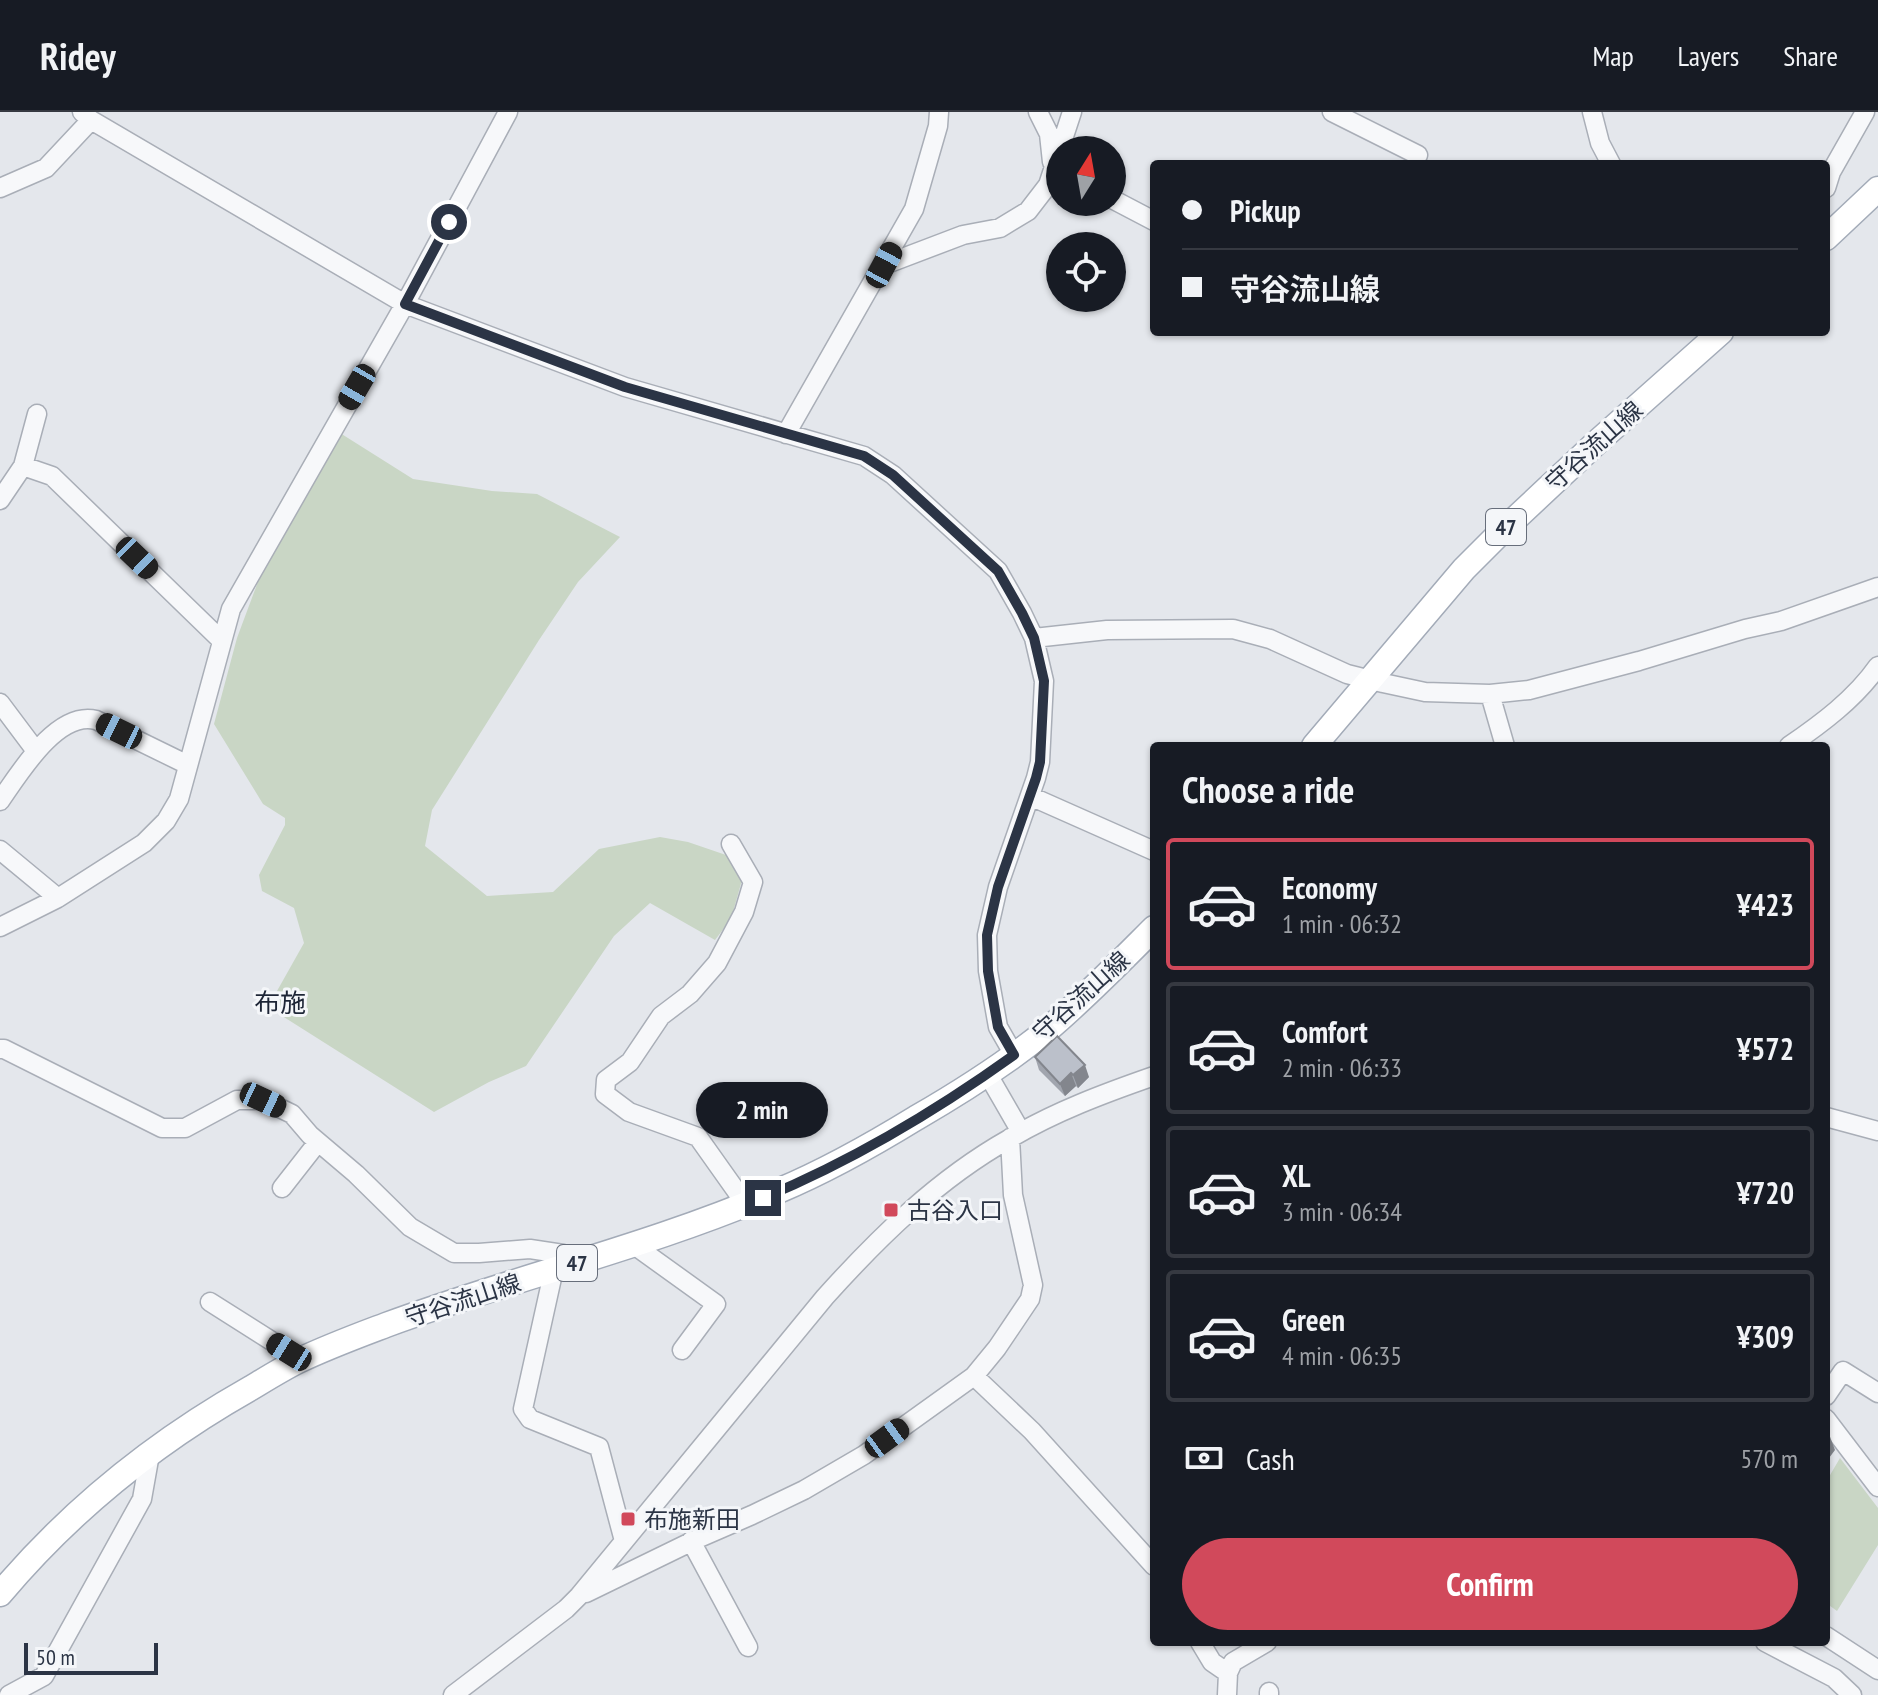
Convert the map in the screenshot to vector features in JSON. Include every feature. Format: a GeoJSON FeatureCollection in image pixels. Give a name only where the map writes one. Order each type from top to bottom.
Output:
{"type":"FeatureCollection","features":[{"type":"Feature","properties":{"kind":"main road"},"geometry":{"type":"LineString","coordinates":[[1830,229],[1878,189]]}},
{"type":"Feature","properties":{"kind":"main road","name":"守谷流山線"},"geometry":{"type":"LineString","coordinates":[[1317,742],[1464,569],[1595,444],[1716,336]]}},
{"type":"Feature","properties":{"kind":"main road","name":"守谷流山線"},"geometry":{"type":"LineString","coordinates":[[0,1594],[74,1517],[113,1483],[184,1429],[228,1401],[296,1362],[411,1316],[634,1245],[743,1206],[840,1162],[960,1092],[1014,1055],[1085,997],[1150,932]]}},
{"type":"Feature","properties":{"kind":"street"},"geometry":{"type":"LineString","coordinates":[[2,923],[58,898],[144,843],[166,821],[179,799],[231,609],[405,304],[508,112]]}},
{"type":"Feature","properties":{"kind":"street"},"geometry":{"type":"LineString","coordinates":[[786,434],[914,209],[938,126],[939,112]]}},
{"type":"Feature","properties":{"kind":"street"},"geometry":{"type":"LineString","coordinates":[[1038,112],[1049,136]]}},
{"type":"Feature","properties":{"kind":"street"},"geometry":{"type":"LineString","coordinates":[[1065,136],[1072,112]]}},
{"type":"Feature","properties":{"kind":"street"},"geometry":{"type":"LineString","coordinates":[[1332,112],[1418,155]]}},
{"type":"Feature","properties":{"kind":"street"},"geometry":{"type":"LineString","coordinates":[[1592,112],[1600,143],[1609,160]]}},
{"type":"Feature","properties":{"kind":"street"},"geometry":{"type":"LineString","coordinates":[[1830,175],[1865,112]]}},
{"type":"Feature","properties":{"kind":"street"},"geometry":{"type":"LineString","coordinates":[[0,188],[46,168],[87,116],[405,304],[625,387],[864,456],[893,475],[998,571],[1034,638],[1044,681],[1040,762],[998,887],[987,935],[988,971],[998,1027],[1014,1055]]}},
{"type":"Feature","properties":{"kind":"street"},"geometry":{"type":"LineString","coordinates":[[884,265],[963,235],[1000,228],[1028,211],[1046,188]]}},
{"type":"Feature","properties":{"kind":"street"},"geometry":{"type":"LineString","coordinates":[[1126,206],[1150,219]]}},
{"type":"Feature","properties":{"kind":"street"},"geometry":{"type":"LineString","coordinates":[[0,500],[23,466],[37,414]]}},
{"type":"Feature","properties":{"kind":"street"},"geometry":{"type":"LineString","coordinates":[[23,466],[52,476],[222,641]]}},
{"type":"Feature","properties":{"kind":"street"},"geometry":{"type":"LineString","coordinates":[[1034,638],[1107,630],[1233,629],[1270,639],[1347,674],[1369,680],[1425,692],[1490,694],[1529,690],[1639,661],[1781,621],[1878,587]]}},
{"type":"Feature","properties":{"kind":"street"},"geometry":{"type":"LineString","coordinates":[[1795,742],[1825,720],[1878,666]]}},
{"type":"Feature","properties":{"kind":"street"},"geometry":{"type":"LineString","coordinates":[[1490,694],[1504,742]]}},
{"type":"Feature","properties":{"kind":"street"},"geometry":{"type":"LineString","coordinates":[[0,703],[36,751]]}},
{"type":"Feature","properties":{"kind":"street"},"geometry":{"type":"LineString","coordinates":[[0,801],[36,751],[63,727],[76,720],[96,720],[188,765]]}},
{"type":"Feature","properties":{"kind":"street"},"geometry":{"type":"LineString","coordinates":[[1030,796],[1150,849]]}},
{"type":"Feature","properties":{"kind":"street"},"geometry":{"type":"LineString","coordinates":[[731,844],[753,882],[744,912],[717,963],[690,994],[661,1016],[630,1062],[606,1080],[605,1094],[629,1112],[698,1137],[737,1192],[743,1206]]}},
{"type":"Feature","properties":{"kind":"street"},"geometry":{"type":"LineString","coordinates":[[0,850],[58,898]]}},
{"type":"Feature","properties":{"kind":"street"},"geometry":{"type":"LineString","coordinates":[[0,1049],[162,1128],[185,1128],[237,1100],[263,1100],[292,1114],[410,1227],[454,1253],[530,1249],[563,1254],[523,1409],[530,1419],[599,1447],[624,1541]]}},
{"type":"Feature","properties":{"kind":"street"},"geometry":{"type":"LineString","coordinates":[[579,1596],[804,1490],[864,1455],[974,1376],[997,1348],[1030,1299],[1033,1285],[1013,1195],[1016,1135],[987,1073]]}},
{"type":"Feature","properties":{"kind":"street"},"geometry":{"type":"LineString","coordinates":[[453,1695],[579,1596],[825,1297],[918,1203],[1016,1135],[1089,1100],[1150,1077]]}},
{"type":"Feature","properties":{"kind":"street"},"geometry":{"type":"LineString","coordinates":[[1830,1118],[1878,1131]]}},
{"type":"Feature","properties":{"kind":"street"},"geometry":{"type":"LineString","coordinates":[[282,1188],[318,1142]]}},
{"type":"Feature","properties":{"kind":"street"},"geometry":{"type":"LineString","coordinates":[[634,1245],[716,1304],[682,1350]]}},
{"type":"Feature","properties":{"kind":"street"},"geometry":{"type":"LineString","coordinates":[[210,1302],[289,1352],[296,1362]]}},
{"type":"Feature","properties":{"kind":"street"},"geometry":{"type":"LineString","coordinates":[[1830,1390],[1843,1371],[1878,1393]]}},
{"type":"Feature","properties":{"kind":"street"},"geometry":{"type":"LineString","coordinates":[[974,1376],[1032,1431],[1150,1562]]}},
{"type":"Feature","properties":{"kind":"street"},"geometry":{"type":"LineString","coordinates":[[1830,1424],[1878,1487]]}},
{"type":"Feature","properties":{"kind":"street"},"geometry":{"type":"LineString","coordinates":[[9,1695],[44,1676],[142,1499],[150,1454]]}},
{"type":"Feature","properties":{"kind":"street"},"geometry":{"type":"LineString","coordinates":[[691,1541],[748,1647]]}},
{"type":"Feature","properties":{"kind":"street"},"geometry":{"type":"LineString","coordinates":[[1830,1639],[1878,1670]]}},
{"type":"Feature","properties":{"kind":"street"},"geometry":{"type":"LineString","coordinates":[[1202,1646],[1212,1662],[1228,1673]]}},
{"type":"Feature","properties":{"kind":"street"},"geometry":{"type":"LineString","coordinates":[[1227,1695],[1228,1673],[1233,1662],[1260,1646]]}},
{"type":"Feature","properties":{"kind":"street"},"geometry":{"type":"LineString","coordinates":[[1773,1646],[1834,1678],[1852,1695]]}},
{"type":"Feature","properties":{"kind":"green space"},"geometry":{"type":"Polygon","coordinates":[[[340,433],[413,479],[492,491],[537,494],[620,537],[578,582],[539,640],[432,810],[425,846],[487,896],[553,892],[599,849],[660,837],[688,842],[726,855],[742,880],[731,919],[715,940],[650,903],[614,936],[526,1066],[434,1112],[268,1007],[304,943],[294,908],[262,891],[259,875],[285,825],[285,818],[263,804],[214,724],[237,638],[259,579],[340,433]]]}},
{"type":"Feature","properties":{"kind":"green space"},"geometry":{"type":"Polygon","coordinates":[[[1840,1458],[1878,1508],[1878,1545],[1837,1611],[1830,1606],[1830,1475],[1840,1458]]]}},
{"type":"Feature","properties":{"kind":"building"},"geometry":{"type":"Polygon","coordinates":[[[1057,1036],[1085,1065],[1060,1084],[1035,1057],[1057,1036]]]}},
{"type":"Feature","properties":{"kind":"place","name":"古谷入口"},"geometry":{"type":"Point","coordinates":[891,1210]}},
{"type":"Feature","properties":{"kind":"place","name":"布施新田"},"geometry":{"type":"Point","coordinates":[628,1519]}},
{"type":"Feature","properties":{"kind":"district","name":"布施"},"geometry":{"type":"Point","coordinates":[280,1002]}},
{"type":"Feature","properties":{"kind":"route"},"geometry":{"type":"LineString","coordinates":[[449,222],[405,304],[625,387],[864,456],[893,475],[998,571],[1034,638],[1044,681],[1040,762],[998,887],[987,935],[988,971],[998,1027],[1014,1055],[960,1092],[879,1140],[827,1169],[763,1198]]}}]}
